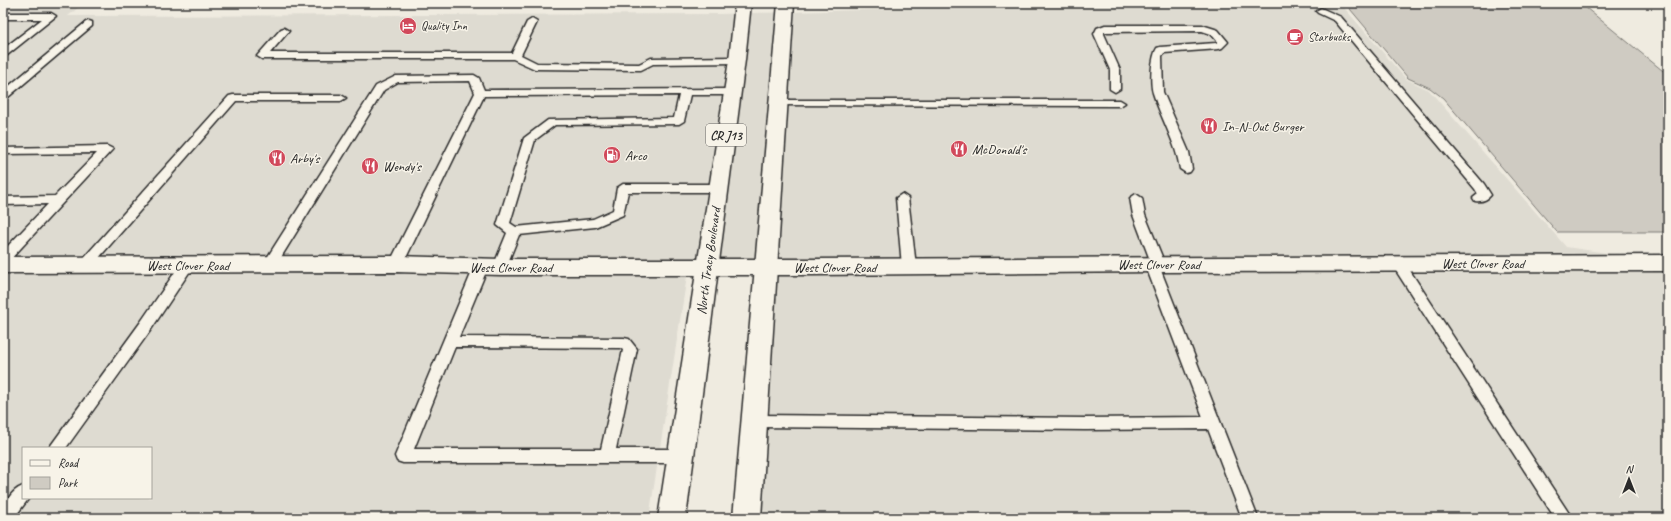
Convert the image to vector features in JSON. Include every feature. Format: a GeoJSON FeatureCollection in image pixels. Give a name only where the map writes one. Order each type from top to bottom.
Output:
{"type":"FeatureCollection","features":[{"type":"Feature","properties":{"kind":"main road","name":"North Tracy Boulevard"},"geometry":{"type":"LineString","coordinates":[[672,518],[744,3]]}},
{"type":"Feature","properties":{"kind":"main road"},"geometry":{"type":"LineString","coordinates":[[747,518],[786,3]]}},
{"type":"Feature","properties":{"kind":"main road","name":"West Clover Road"},"geometry":{"type":"LineString","coordinates":[[3,265],[396,264],[491,267],[766,267],[1155,264],[1668,263]]}},
{"type":"Feature","properties":{"kind":"lane"},"geometry":{"type":"LineString","coordinates":[[1321,11],[1338,19],[1480,186],[1485,194],[1479,198]]}},
{"type":"Feature","properties":{"kind":"lane"},"geometry":{"type":"LineString","coordinates":[[3,16],[51,16],[4,52]]}},
{"type":"Feature","properties":{"kind":"lane"},"geometry":{"type":"LineString","coordinates":[[515,56],[532,22]]}},
{"type":"Feature","properties":{"kind":"lane"},"geometry":{"type":"LineString","coordinates":[[3,96],[89,24]]}},
{"type":"Feature","properties":{"kind":"lane"},"geometry":{"type":"LineString","coordinates":[[1115,89],[1115,70],[1099,34],[1100,30],[1105,28],[1202,28],[1212,29],[1218,33],[1223,42],[1219,46],[1160,50],[1157,56],[1158,92],[1183,152],[1186,170]]}},
{"type":"Feature","properties":{"kind":"lane"},"geometry":{"type":"LineString","coordinates":[[284,31],[262,56],[515,56],[535,66],[552,67],[641,67],[651,61],[737,60]]}},
{"type":"Feature","properties":{"kind":"lane"},"geometry":{"type":"LineString","coordinates":[[270,264],[380,88],[396,80],[474,78],[480,93],[396,264]]}},
{"type":"Feature","properties":{"kind":"lane"},"geometry":{"type":"LineString","coordinates":[[480,93],[732,92]]}},
{"type":"Feature","properties":{"kind":"lane"},"geometry":{"type":"LineString","coordinates":[[685,93],[679,121],[552,122],[530,138],[503,225],[514,231],[595,223],[619,212],[623,188],[718,188]]}},
{"type":"Feature","properties":{"kind":"lane"},"geometry":{"type":"LineString","coordinates":[[85,265],[233,98],[340,98]]}},
{"type":"Feature","properties":{"kind":"lane"},"geometry":{"type":"LineString","coordinates":[[778,103],[1120,103]]}},
{"type":"Feature","properties":{"kind":"lane"},"geometry":{"type":"LineString","coordinates":[[3,151],[107,149],[3,259]]}},
{"type":"Feature","properties":{"kind":"lane"},"geometry":{"type":"LineString","coordinates":[[902,198],[909,266]]}},
{"type":"Feature","properties":{"kind":"lane"},"geometry":{"type":"LineString","coordinates":[[1136,198],[1139,215],[1155,264],[1213,423],[1250,518]]}},
{"type":"Feature","properties":{"kind":"lane"},"geometry":{"type":"LineString","coordinates":[[3,201],[59,200]]}},
{"type":"Feature","properties":{"kind":"lane"},"geometry":{"type":"LineString","coordinates":[[514,231],[491,267],[450,342],[403,456],[680,456]]}},
{"type":"Feature","properties":{"kind":"lane"},"geometry":{"type":"LineString","coordinates":[[1398,263],[1564,518]]}},
{"type":"Feature","properties":{"kind":"lane"},"geometry":{"type":"LineString","coordinates":[[58,447],[145,328],[187,265]]}},
{"type":"Feature","properties":{"kind":"lane"},"geometry":{"type":"LineString","coordinates":[[450,342],[624,343],[630,349],[607,456]]}},
{"type":"Feature","properties":{"kind":"lane"},"geometry":{"type":"LineString","coordinates":[[755,421],[1085,424],[1213,423]]}},
{"type":"Feature","properties":{"kind":"lane"},"geometry":{"type":"LineString","coordinates":[[4,518],[22,494]]}},
{"type":"Feature","properties":{"kind":"shaded area"},"geometry":{"type":"Polygon","coordinates":[[[3,3],[84,3],[68,16],[719,14],[1097,3],[1340,3],[1406,79],[1429,90],[1566,247],[1668,262],[1668,518],[760,518],[776,272],[687,276],[649,518],[3,518],[3,3]]]}},
{"type":"Feature","properties":{"kind":"green space"},"geometry":{"type":"Polygon","coordinates":[[[1345,3],[1580,3],[1668,75],[1668,232],[1557,232],[1443,98],[1430,88],[1408,78],[1345,3]]]}},
{"type":"Feature","properties":{"kind":"place","name":"Quality Inn"},"geometry":{"type":"Point","coordinates":[408,26]}},
{"type":"Feature","properties":{"kind":"place","name":"Starbucks"},"geometry":{"type":"Point","coordinates":[1295,37]}},
{"type":"Feature","properties":{"kind":"place","name":"In-N-Out Burger"},"geometry":{"type":"Point","coordinates":[1209,126]}},
{"type":"Feature","properties":{"kind":"place","name":"McDonald's"},"geometry":{"type":"Point","coordinates":[959,149]}},
{"type":"Feature","properties":{"kind":"place","name":"Arco"},"geometry":{"type":"Point","coordinates":[612,155]}},
{"type":"Feature","properties":{"kind":"place","name":"Arby's"},"geometry":{"type":"Point","coordinates":[277,158]}},
{"type":"Feature","properties":{"kind":"place","name":"Wendy's"},"geometry":{"type":"Point","coordinates":[370,166]}}]}
